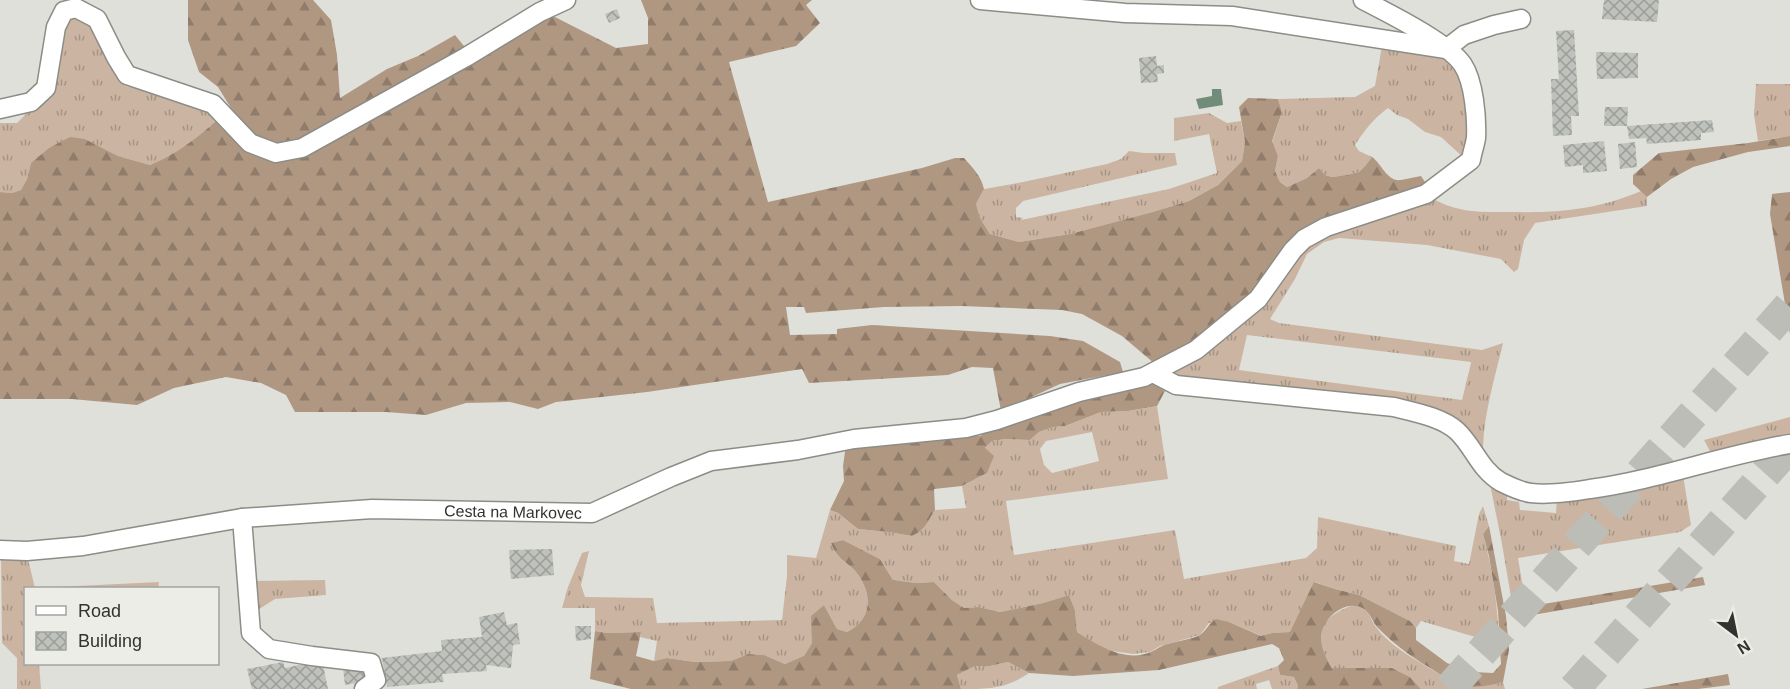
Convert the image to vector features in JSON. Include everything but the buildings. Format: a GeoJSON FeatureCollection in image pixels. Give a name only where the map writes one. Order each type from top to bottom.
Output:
{"type":"FeatureCollection","features":[{"type":"Feature","properties":{"kind":"street"},"geometry":{"type":"LineString","coordinates":[[0,109],[31,102],[46,88],[56,27],[64,11],[76,8],[97,19],[127,75],[213,104],[250,143],[276,153],[302,148],[466,57],[540,12],[566,0]]}},
{"type":"Feature","properties":{"kind":"street"},"geometry":{"type":"LineString","coordinates":[[980,0],[1125,13],[1232,16],[1446,49],[1464,35],[1521,19]]}},
{"type":"Feature","properties":{"kind":"street","name":"Cesta na Markovec"},"geometry":{"type":"LineString","coordinates":[[0,550],[27,551],[83,546],[242,518],[372,509],[592,513],[711,461],[798,450],[854,439],[966,428],[1079,392],[1144,377],[1196,350],[1258,299],[1304,238],[1326,226],[1426,194],[1471,160],[1476,138],[1472,89],[1463,65],[1446,49],[1363,0]]}},
{"type":"Feature","properties":{"kind":"street"},"geometry":{"type":"LineString","coordinates":[[1153,373],[1176,385],[1394,407],[1428,415],[1456,429],[1482,466],[1501,482],[1531,493],[1573,492],[1620,485],[1755,449],[1790,444]]}},
{"type":"Feature","properties":{"kind":"street"},"geometry":{"type":"LineString","coordinates":[[242,518],[251,633],[269,649],[371,663],[376,680],[364,689]]}},
{"type":"Feature","properties":{"kind":"green space"},"geometry":{"type":"Polygon","coordinates":[[[188,0],[313,0],[331,20],[337,55],[340,98],[387,69],[418,56],[455,35],[468,51],[303,141],[280,146],[257,139],[234,113],[218,87],[199,72],[188,40],[188,0]]]}},
{"type":"Feature","properties":{"kind":"green space"},"geometry":{"type":"Polygon","coordinates":[[[641,0],[812,0],[806,5],[820,23],[796,46],[729,62],[768,202],[922,168],[955,158],[964,158],[983,184],[984,189],[976,204],[980,218],[990,234],[1019,242],[1070,234],[1189,201],[1218,185],[1242,161],[1245,142],[1239,107],[1248,98],[1278,99],[1282,112],[1272,141],[1278,156],[1275,171],[1280,182],[1287,187],[1307,178],[1319,168],[1325,175],[1332,177],[1359,172],[1372,157],[1392,178],[1401,180],[1421,176],[1427,185],[1325,221],[1261,289],[1214,332],[1155,364],[1122,336],[1082,314],[1062,310],[962,306],[884,307],[806,313],[804,307],[786,307],[790,335],[837,334],[837,329],[872,325],[1050,336],[1083,341],[1120,362],[1123,372],[1060,384],[1001,411],[993,368],[972,367],[948,375],[809,383],[802,369],[647,392],[556,402],[538,409],[510,402],[466,403],[426,415],[386,412],[295,412],[286,395],[261,383],[226,377],[174,388],[137,405],[72,399],[0,399],[0,192],[12,193],[21,190],[27,179],[31,163],[49,148],[70,137],[85,139],[118,156],[150,165],[185,146],[217,120],[273,158],[549,14],[616,48],[648,44],[648,18],[641,0]]]}},
{"type":"Feature","properties":{"kind":"green space"},"geometry":{"type":"Polygon","coordinates":[[[72,16],[90,23],[100,37],[114,73],[125,86],[171,95],[201,108],[217,120],[185,146],[150,165],[118,156],[85,139],[31,163],[27,179],[21,190],[12,193],[0,192],[0,123],[17,123],[31,109],[52,51],[72,16]]]}},
{"type":"Feature","properties":{"kind":"green space"},"geometry":{"type":"Polygon","coordinates":[[[1382,46],[1443,59],[1457,73],[1462,83],[1469,119],[1468,144],[1464,158],[1441,137],[1425,132],[1388,108],[1378,116],[1355,145],[1359,151],[1372,157],[1359,172],[1332,177],[1325,175],[1319,168],[1307,178],[1287,187],[1280,182],[1275,171],[1278,156],[1272,142],[1282,112],[1278,99],[1355,97],[1375,86],[1382,46]]]}},
{"type":"Feature","properties":{"kind":"green space"},"geometry":{"type":"Polygon","coordinates":[[[1756,84],[1790,84],[1790,136],[1758,141],[1754,115],[1756,84]]]}},
{"type":"Feature","properties":{"kind":"green space"},"geometry":{"type":"Polygon","coordinates":[[[1209,113],[1227,123],[1241,121],[1245,142],[1242,161],[1218,185],[1189,201],[1070,234],[1019,242],[990,234],[980,218],[976,204],[984,189],[1107,164],[1121,159],[1129,151],[1175,153],[1177,165],[1023,201],[1016,208],[1016,217],[1023,218],[1021,220],[1169,189],[1217,173],[1209,134],[1174,141],[1174,118],[1209,113]]]}},
{"type":"Feature","properties":{"kind":"green space"},"geometry":{"type":"Polygon","coordinates":[[[1790,136],[1790,146],[1748,152],[1693,167],[1671,179],[1647,197],[1633,184],[1633,175],[1659,153],[1790,136]]]}},
{"type":"Feature","properties":{"kind":"green space"},"geometry":{"type":"Polygon","coordinates":[[[1641,191],[1647,197],[1647,206],[1535,223],[1524,240],[1518,269],[1514,272],[1501,259],[1427,245],[1339,238],[1324,242],[1307,254],[1295,279],[1270,319],[1279,323],[1482,350],[1503,343],[1488,408],[1483,448],[1477,447],[1446,418],[1192,384],[1174,375],[1173,371],[1305,244],[1430,197],[1451,207],[1471,211],[1532,212],[1579,209],[1641,191]],[[1247,335],[1239,370],[1462,400],[1471,362],[1247,335]]]}},
{"type":"Feature","properties":{"kind":"green space"},"geometry":{"type":"Polygon","coordinates":[[[1790,192],[1790,334],[1770,214],[1772,194],[1790,192]]]}},
{"type":"Feature","properties":{"kind":"green space"},"geometry":{"type":"Polygon","coordinates":[[[1152,383],[1165,391],[1157,406],[1128,411],[1101,412],[1065,426],[1039,432],[1030,440],[992,441],[985,448],[994,456],[987,473],[962,486],[934,489],[935,510],[926,525],[912,536],[858,529],[838,513],[830,510],[844,481],[843,466],[846,445],[949,436],[980,436],[1008,419],[1110,384],[1152,383]]]}},
{"type":"Feature","properties":{"kind":"green space"},"geometry":{"type":"Polygon","coordinates":[[[1157,406],[1168,479],[1006,501],[1014,555],[1175,530],[1184,579],[1306,558],[1317,548],[1318,517],[1456,546],[1454,561],[1469,564],[1479,514],[1483,506],[1489,526],[1483,534],[1490,561],[1499,644],[1421,621],[1416,628],[1410,621],[1359,595],[1315,582],[1291,632],[1262,636],[1229,622],[1209,623],[1200,635],[1160,646],[1150,652],[1133,654],[1112,651],[1102,648],[1077,632],[1075,610],[1069,595],[1000,612],[979,607],[964,608],[952,600],[934,582],[916,583],[893,580],[880,559],[843,540],[831,543],[840,558],[855,571],[863,584],[868,600],[865,615],[855,627],[847,632],[837,629],[824,605],[812,616],[812,643],[804,657],[785,664],[764,655],[748,654],[731,661],[695,662],[667,658],[654,661],[657,641],[640,637],[641,632],[595,631],[595,608],[562,608],[582,553],[589,551],[581,585],[585,597],[653,598],[657,623],[782,620],[787,555],[816,558],[830,510],[838,513],[858,529],[912,536],[926,525],[935,510],[966,508],[962,486],[987,473],[984,449],[992,441],[1030,440],[1039,432],[1065,426],[1101,412],[1128,411],[1157,406]],[[1092,432],[1046,441],[1040,449],[1044,465],[1052,473],[1099,461],[1092,432]]]}},
{"type":"Feature","properties":{"kind":"green space"},"geometry":{"type":"Polygon","coordinates":[[[1790,417],[1790,436],[1712,455],[1704,440],[1790,417]]]}},
{"type":"Feature","properties":{"kind":"green space"},"geometry":{"type":"Polygon","coordinates":[[[1683,475],[1691,525],[1680,532],[1518,558],[1526,606],[1513,609],[1490,484],[1507,490],[1507,500],[1519,502],[1520,510],[1556,513],[1557,497],[1683,475]]]}},
{"type":"Feature","properties":{"kind":"green space"},"geometry":{"type":"Polygon","coordinates":[[[1489,526],[1506,616],[1509,650],[1503,682],[1486,686],[1469,687],[1453,682],[1400,648],[1377,627],[1365,610],[1355,606],[1348,606],[1335,613],[1329,618],[1322,631],[1322,646],[1332,668],[1392,668],[1410,677],[1421,689],[1297,689],[1294,677],[1280,675],[1278,666],[1284,660],[1279,648],[1272,644],[1159,670],[1073,676],[1029,673],[1008,662],[990,666],[975,666],[957,675],[961,689],[631,689],[590,679],[595,631],[641,632],[636,656],[654,661],[667,658],[695,662],[731,661],[748,654],[764,655],[785,664],[804,656],[812,643],[811,616],[824,605],[837,629],[847,632],[855,627],[865,615],[868,600],[863,584],[855,571],[840,558],[831,543],[843,540],[880,559],[893,580],[916,583],[934,582],[952,600],[964,608],[979,607],[1000,612],[1069,595],[1075,610],[1077,632],[1103,647],[1122,654],[1141,655],[1197,636],[1202,634],[1216,619],[1261,636],[1290,632],[1314,582],[1359,595],[1410,621],[1416,628],[1416,640],[1447,663],[1473,672],[1493,673],[1501,664],[1498,611],[1483,534],[1489,526]]]}},
{"type":"Feature","properties":{"kind":"green space"},"geometry":{"type":"Polygon","coordinates":[[[1,555],[27,555],[35,587],[24,587],[24,665],[39,665],[41,689],[17,689],[17,658],[2,643],[1,555]]]}},
{"type":"Feature","properties":{"kind":"green space"},"geometry":{"type":"Polygon","coordinates":[[[1703,577],[1705,585],[1515,618],[1513,609],[1703,577]]]}},
{"type":"Feature","properties":{"kind":"green space"},"geometry":{"type":"Polygon","coordinates":[[[325,580],[326,595],[275,599],[256,611],[255,581],[325,580]]]}},
{"type":"Feature","properties":{"kind":"green space"},"geometry":{"type":"Polygon","coordinates":[[[159,582],[158,587],[56,587],[159,582]]]}},
{"type":"Feature","properties":{"kind":"green space"},"geometry":{"type":"Polygon","coordinates":[[[1354,605],[1366,611],[1382,634],[1396,646],[1454,683],[1474,687],[1503,682],[1505,689],[1421,689],[1410,677],[1392,668],[1332,668],[1322,646],[1322,629],[1333,615],[1354,605]]]}},
{"type":"Feature","properties":{"kind":"green space"},"geometry":{"type":"Polygon","coordinates":[[[1008,662],[1029,673],[996,687],[961,689],[957,675],[975,666],[990,666],[1008,662]]]}},
{"type":"Feature","properties":{"kind":"green space"},"geometry":{"type":"Polygon","coordinates":[[[1278,666],[1280,675],[1294,677],[1297,689],[1272,689],[1269,680],[1256,684],[1257,689],[1218,689],[1218,687],[1278,666]]]}},
{"type":"Feature","properties":{"kind":"green space"},"geometry":{"type":"Polygon","coordinates":[[[1728,674],[1730,685],[1698,689],[1642,689],[1728,674]]]}},
{"type":"Feature","properties":{"kind":"shaded area"},"geometry":{"type":"Polygon","coordinates":[[[1212,89],[1221,89],[1223,105],[1199,109],[1196,99],[1212,96],[1212,89]]]}},
{"type":"Feature","properties":{"kind":"tunnel"},"geometry":{"type":"LineString","coordinates":[[1449,689],[1790,305]]}},
{"type":"Feature","properties":{"kind":"tunnel"},"geometry":{"type":"LineString","coordinates":[[1574,689],[1790,446]]}}]}
